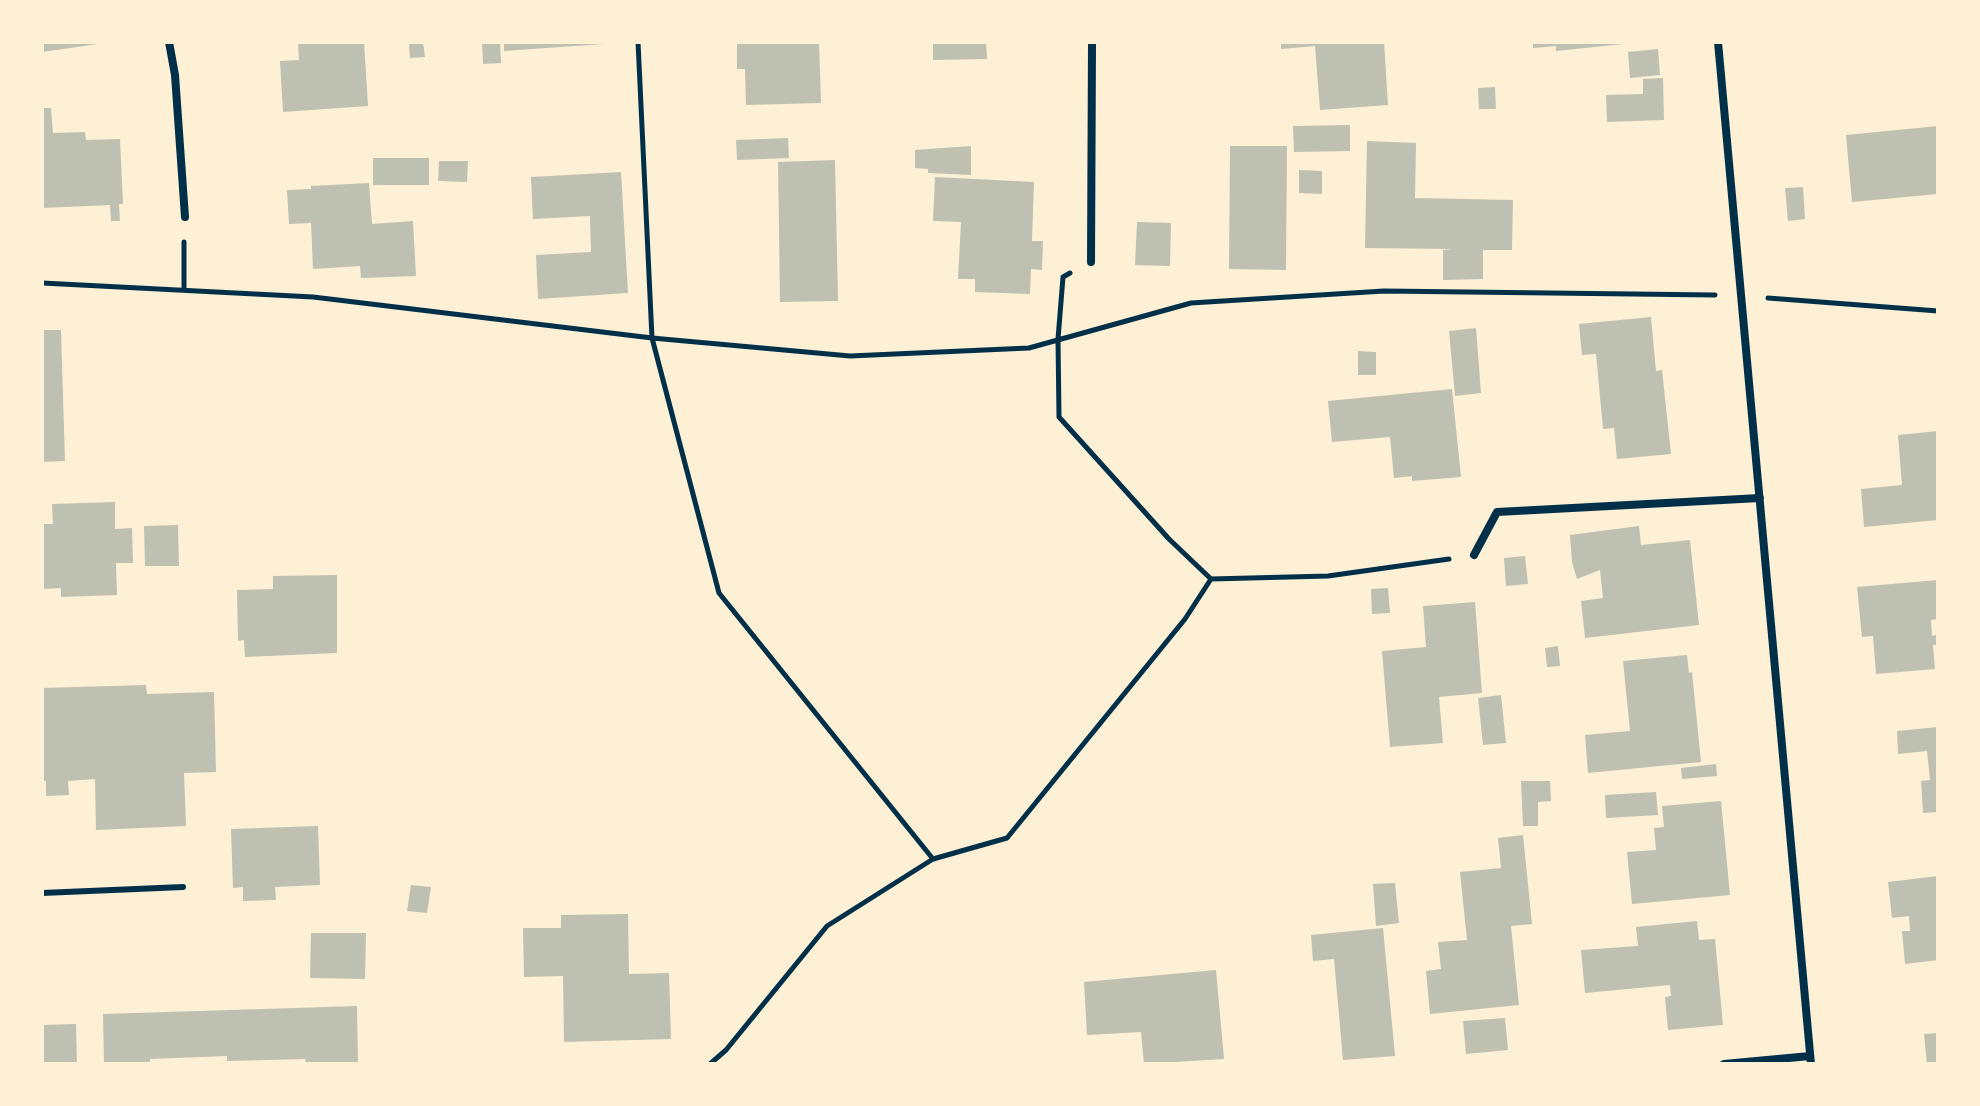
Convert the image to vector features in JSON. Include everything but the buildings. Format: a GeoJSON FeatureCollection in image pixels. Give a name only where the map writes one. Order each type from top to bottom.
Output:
{"type":"FeatureCollection","features":[{"type":"Feature","properties":{"kind":"street"},"geometry":{"type":"LineString","coordinates":[[169,42],[175,75],[185,217]]}},
{"type":"Feature","properties":{"kind":"street"},"geometry":{"type":"LineString","coordinates":[[1091,262],[1092,42]]}},
{"type":"Feature","properties":{"kind":"street"},"geometry":{"type":"LineString","coordinates":[[1718,42],[1810,1060],[1724,1064]]}},
{"type":"Feature","properties":{"kind":"street"},"geometry":{"type":"LineString","coordinates":[[1474,555],[1497,512],[1760,498]]}},
{"type":"Feature","properties":{"kind":"lane"},"geometry":{"type":"LineString","coordinates":[[42,893],[183,887]]}},
{"type":"Feature","properties":{"kind":"path"},"geometry":{"type":"LineString","coordinates":[[638,42],[652,338],[719,593],[933,859]]}},
{"type":"Feature","properties":{"kind":"path"},"geometry":{"type":"LineString","coordinates":[[184,290],[185,217]]}},
{"type":"Feature","properties":{"kind":"path"},"geometry":{"type":"LineString","coordinates":[[1091,262],[1063,277],[1058,339],[1059,417],[1169,539],[1211,579],[1328,576],[1474,555]]}},
{"type":"Feature","properties":{"kind":"path"},"geometry":{"type":"LineString","coordinates":[[42,283],[313,297],[652,338],[850,356],[1029,348],[1191,303],[1384,291],[1741,295],[1938,311]]}},
{"type":"Feature","properties":{"kind":"path"},"geometry":{"type":"LineString","coordinates":[[710,1064],[726,1050],[827,926],[933,859],[1007,838],[1185,619],[1211,579]]}}]}
